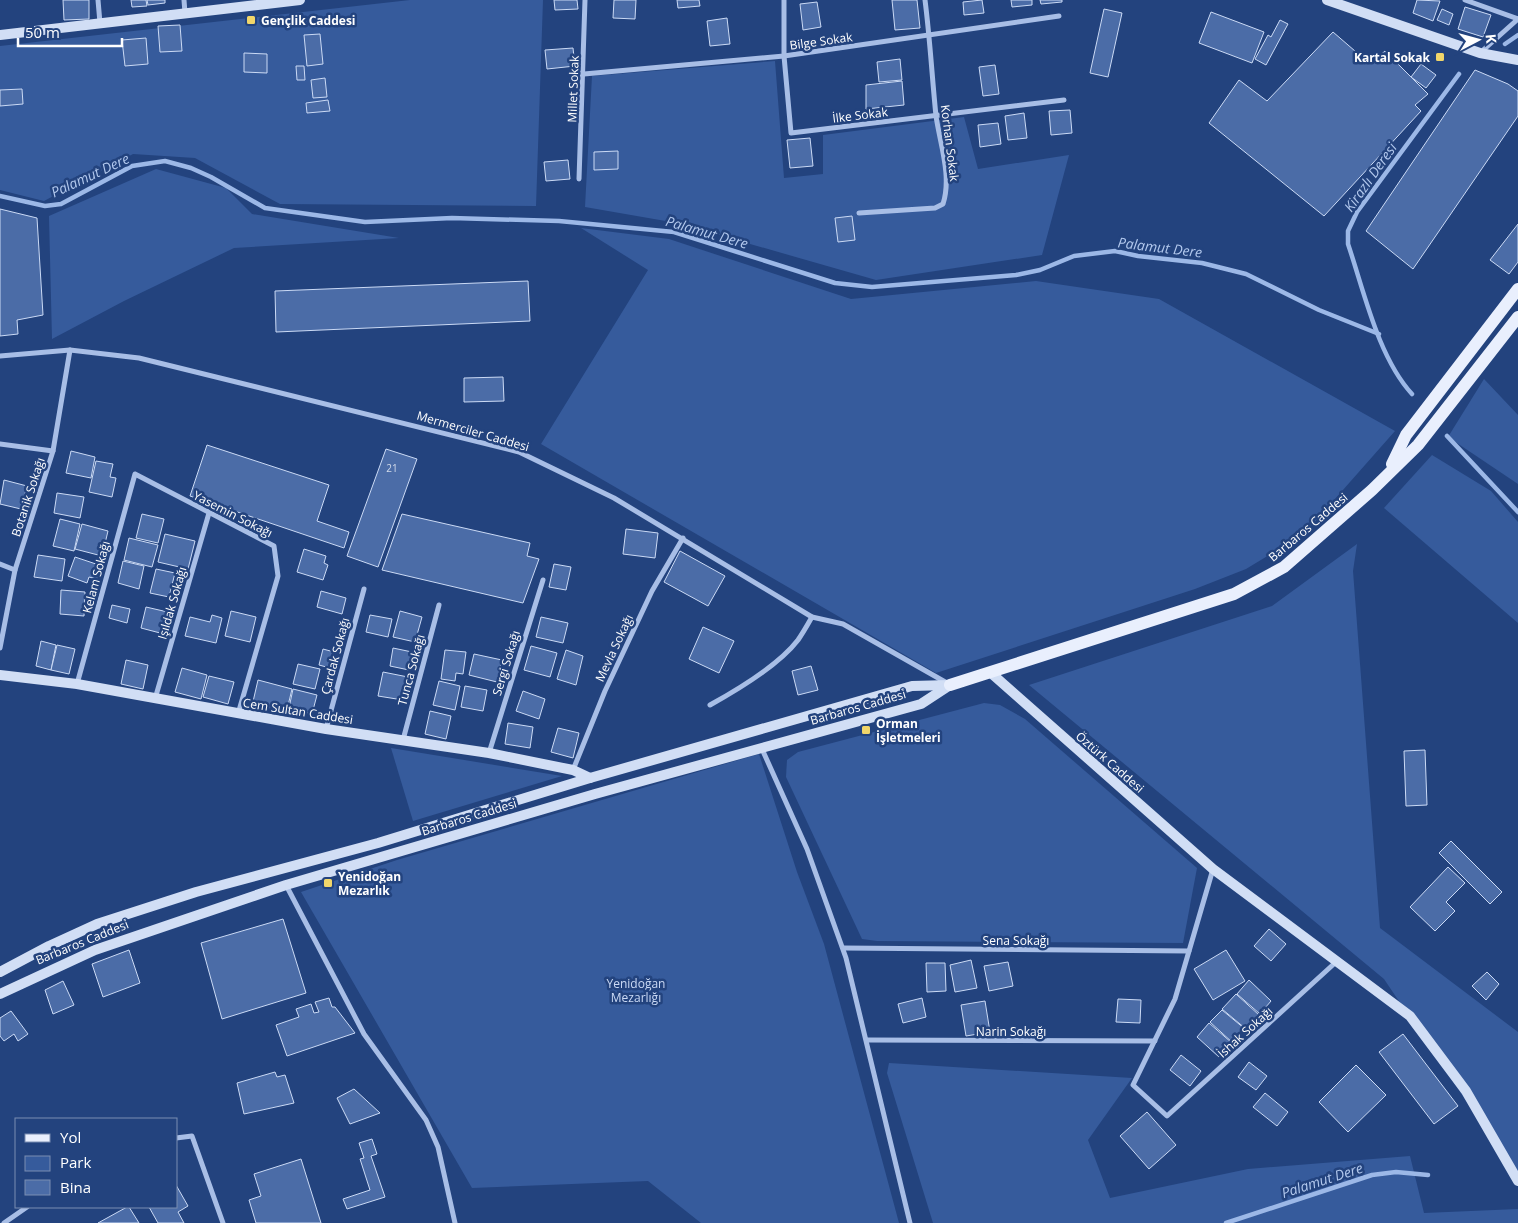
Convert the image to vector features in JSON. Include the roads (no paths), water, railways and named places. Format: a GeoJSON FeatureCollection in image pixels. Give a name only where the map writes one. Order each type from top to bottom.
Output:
{"type":"FeatureCollection","features":[{"type":"Feature","properties":{"kind":"main road"},"geometry":{"type":"LineString","coordinates":[[0,35],[185,13],[259,2],[300,0]]}},
{"type":"Feature","properties":{"kind":"main road"},"geometry":{"type":"LineString","coordinates":[[1327,0],[1480,53],[1518,60]]}},
{"type":"Feature","properties":{"kind":"main road","name":"Barbaros Caddesi"},"geometry":{"type":"LineString","coordinates":[[1389,471],[1406,435],[1518,290]]}},
{"type":"Feature","properties":{"kind":"main road","name":"Barbaros Caddesi"},"geometry":{"type":"LineString","coordinates":[[0,972],[49,946],[97,924],[196,892],[378,842],[590,778],[912,686],[950,685],[1234,594],[1284,567],[1372,490],[1389,471],[1418,445],[1518,317]]}},
{"type":"Feature","properties":{"kind":"main road","name":"Öztürk Caddesi"},"geometry":{"type":"LineString","coordinates":[[991,673],[1213,869],[1410,1016],[1466,1091],[1518,1181]]}},
{"type":"Feature","properties":{"kind":"main road","name":"Cem Sultan Caddesi"},"geometry":{"type":"LineString","coordinates":[[0,675],[77,684],[326,729],[489,752],[572,770],[590,778]]}},
{"type":"Feature","properties":{"kind":"main road","name":"Barbaros Caddesi"},"geometry":{"type":"LineString","coordinates":[[0,994],[62,963],[95,950],[286,885],[595,794],[921,704],[950,685]]}},
{"type":"Feature","properties":{"kind":"main road"},"geometry":{"type":"LineString","coordinates":[[761,730],[762,748]]}},
{"type":"Feature","properties":{"kind":"main road"},"geometry":{"type":"LineString","coordinates":[[590,778],[595,794]]}},
{"type":"Feature","properties":{"kind":"street"},"geometry":{"type":"LineString","coordinates":[[98,0],[100,23]]}},
{"type":"Feature","properties":{"kind":"street"},"geometry":{"type":"LineString","coordinates":[[184,0],[185,13]]}},
{"type":"Feature","properties":{"kind":"street","name":"Millet Sokak"},"geometry":{"type":"LineString","coordinates":[[579,179],[584,74],[584,0]]}},
{"type":"Feature","properties":{"kind":"street","name":"İlke Sokak"},"geometry":{"type":"LineString","coordinates":[[784,0],[784,56],[791,133],[1064,100]]}},
{"type":"Feature","properties":{"kind":"street","name":"Korhan Sokak"},"geometry":{"type":"LineString","coordinates":[[859,213],[935,208],[943,204],[946,194],[946,173],[936,116],[925,0]]}},
{"type":"Feature","properties":{"kind":"street"},"geometry":{"type":"LineString","coordinates":[[1465,0],[1518,19],[1480,53]]}},
{"type":"Feature","properties":{"kind":"street","name":"Bilge Sokak"},"geometry":{"type":"LineString","coordinates":[[584,74],[784,56],[1059,16]]}},
{"type":"Feature","properties":{"kind":"street","name":"Mermerciler Caddesi"},"geometry":{"type":"LineString","coordinates":[[0,356],[70,350],[138,358],[519,452],[614,498],[812,617],[843,624],[950,685]]}},
{"type":"Feature","properties":{"kind":"street","name":"Botanik Sokağı"},"geometry":{"type":"LineString","coordinates":[[0,648],[15,570],[53,451],[70,350]]}},
{"type":"Feature","properties":{"kind":"street"},"geometry":{"type":"LineString","coordinates":[[0,444],[53,451]]}},
{"type":"Feature","properties":{"kind":"street","name":"Yasemin Sokağı"},"geometry":{"type":"LineString","coordinates":[[135,474],[274,546],[278,576],[238,714]]}},
{"type":"Feature","properties":{"kind":"street","name":"Kelam Sokağı"},"geometry":{"type":"LineString","coordinates":[[77,684],[135,474]]}},
{"type":"Feature","properties":{"kind":"street","name":"Işıldak Sokağı"},"geometry":{"type":"LineString","coordinates":[[154,699],[209,513]]}},
{"type":"Feature","properties":{"kind":"street","name":"Mevla Sokağı"},"geometry":{"type":"LineString","coordinates":[[572,770],[652,591],[683,538]]}},
{"type":"Feature","properties":{"kind":"street"},"geometry":{"type":"LineString","coordinates":[[0,564],[15,570]]}},
{"type":"Feature","properties":{"kind":"street","name":"Sergi Sokağı"},"geometry":{"type":"LineString","coordinates":[[489,752],[543,580]]}},
{"type":"Feature","properties":{"kind":"street","name":"Çardak Sokağı"},"geometry":{"type":"LineString","coordinates":[[326,729],[364,589]]}},
{"type":"Feature","properties":{"kind":"street","name":"Tunca Sokağı"},"geometry":{"type":"LineString","coordinates":[[403,740],[439,606]]}},
{"type":"Feature","properties":{"kind":"street"},"geometry":{"type":"LineString","coordinates":[[710,705],[732,693],[768,668],[797,641],[812,617]]}},
{"type":"Feature","properties":{"kind":"street"},"geometry":{"type":"LineString","coordinates":[[762,748],[807,849],[843,948],[867,1040],[910,1223]]}},
{"type":"Feature","properties":{"kind":"street"},"geometry":{"type":"LineString","coordinates":[[1155,1041],[1175,999],[1213,869]]}},
{"type":"Feature","properties":{"kind":"street"},"geometry":{"type":"LineString","coordinates":[[286,885],[364,1034],[426,1120],[438,1147],[455,1223]]}},
{"type":"Feature","properties":{"kind":"street","name":"Sena Sokağı"},"geometry":{"type":"LineString","coordinates":[[843,948],[1189,951]]}},
{"type":"Feature","properties":{"kind":"street","name":"İshak Sokağı"},"geometry":{"type":"LineString","coordinates":[[1155,1041],[1133,1085],[1167,1116],[1336,962]]}},
{"type":"Feature","properties":{"kind":"street","name":"Narin Sokağı"},"geometry":{"type":"LineString","coordinates":[[867,1040],[1155,1041]]}},
{"type":"Feature","properties":{"kind":"street"},"geometry":{"type":"LineString","coordinates":[[178,1138],[192,1136],[223,1223]]}},
{"type":"Feature","properties":{"kind":"street"},"geometry":{"type":"LineString","coordinates":[[4,1223],[26,1208]]}},
{"type":"Feature","properties":{"kind":"waterway","name":"Kirazlı Deresi"},"geometry":{"type":"LineString","coordinates":[[1505,44],[1518,35]]}},
{"type":"Feature","properties":{"kind":"waterway","name":"Kirazlı Deresi"},"geometry":{"type":"LineString","coordinates":[[1412,394],[1390,362],[1373,323],[1348,244],[1348,231],[1357,212],[1459,74]]}},
{"type":"Feature","properties":{"kind":"waterway","name":"Palamut Dere"},"geometry":{"type":"LineString","coordinates":[[0,196],[45,206],[61,204],[132,166],[165,161],[191,168],[211,177],[265,208],[365,222],[452,218],[559,221],[674,232],[835,283],[872,287],[1016,275],[1040,270],[1074,256],[1115,251],[1138,256],[1202,263],[1246,274],[1319,310],[1379,334]]}},
{"type":"Feature","properties":{"kind":"waterway"},"geometry":{"type":"LineString","coordinates":[[1447,436],[1518,512]]}},
{"type":"Feature","properties":{"kind":"waterway","name":"Palamut Dere"},"geometry":{"type":"LineString","coordinates":[[1226,1223],[1372,1175],[1396,1172],[1428,1175]]}},
{"type":"Feature","properties":{"kind":"place","name":"Gençlik Caddesi"},"geometry":{"type":"Point","coordinates":[251,20]}},
{"type":"Feature","properties":{"kind":"place","name":"Kartal Sokak"},"geometry":{"type":"Point","coordinates":[1440,57]}},
{"type":"Feature","properties":{"kind":"place","name":"Orman İşletmeleri"},"geometry":{"type":"Point","coordinates":[866,730]}},
{"type":"Feature","properties":{"kind":"place","name":"Yenidoğan Mezarlık"},"geometry":{"type":"Point","coordinates":[328,883]}},
{"type":"Feature","properties":{"kind":"park label","name":"Yenidoğan Mezarlığı"},"geometry":{"type":"Point","coordinates":[636,990]}}]}
